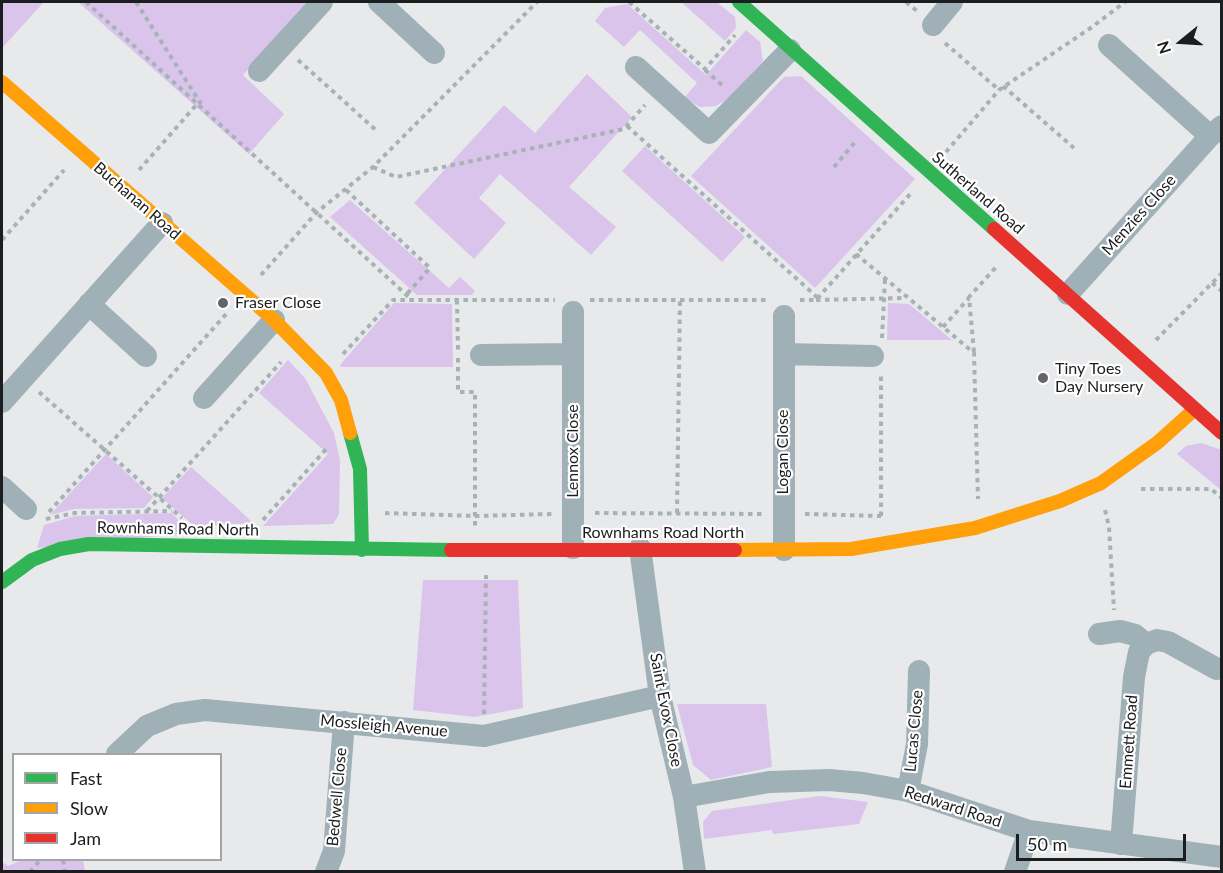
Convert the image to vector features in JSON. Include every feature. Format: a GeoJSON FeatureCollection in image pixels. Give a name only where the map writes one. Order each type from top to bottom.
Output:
{"type":"FeatureCollection","features":[{"type":"Feature","properties":{"kind":"street"},"geometry":{"type":"LineString","coordinates":[[260,71],[322,2]]}},
{"type":"Feature","properties":{"kind":"street"},"geometry":{"type":"LineString","coordinates":[[379,2],[435,53]]}},
{"type":"Feature","properties":{"kind":"street","name":"Sutherland Road"},"geometry":{"type":"LineString","coordinates":[[739,2],[790,50],[1014,246],[1195,409]]}},
{"type":"Feature","properties":{"kind":"street"},"geometry":{"type":"LineString","coordinates":[[933,25],[952,2]]}},
{"type":"Feature","properties":{"kind":"street","name":"Menzies Close"},"geometry":{"type":"LineString","coordinates":[[1068,294],[1216,131],[1109,45]]}},
{"type":"Feature","properties":{"kind":"street"},"geometry":{"type":"LineString","coordinates":[[636,67],[710,133],[790,50]]}},
{"type":"Feature","properties":{"kind":"street","name":"Buchanan Road"},"geometry":{"type":"LineString","coordinates":[[3,86],[244,294],[268,326],[326,373],[341,400],[360,469],[362,550]]}},
{"type":"Feature","properties":{"kind":"street"},"geometry":{"type":"LineString","coordinates":[[2,402],[162,223]]}},
{"type":"Feature","properties":{"kind":"street"},"geometry":{"type":"LineString","coordinates":[[89,304],[146,356]]}},
{"type":"Feature","properties":{"kind":"street","name":"Lennox Close"},"geometry":{"type":"LineString","coordinates":[[573,304],[573,548]]}},
{"type":"Feature","properties":{"kind":"street","name":"Logan Close"},"geometry":{"type":"LineString","coordinates":[[784,305],[784,550]]}},
{"type":"Feature","properties":{"kind":"street"},"geometry":{"type":"LineString","coordinates":[[204,398],[268,326]]}},
{"type":"Feature","properties":{"kind":"street"},"geometry":{"type":"LineString","coordinates":[[481,356],[573,354]]}},
{"type":"Feature","properties":{"kind":"street"},"geometry":{"type":"LineString","coordinates":[[784,354],[879,356]]}},
{"type":"Feature","properties":{"kind":"street"},"geometry":{"type":"LineString","coordinates":[[1195,409],[1221,433]]}},
{"type":"Feature","properties":{"kind":"street","name":"Rownhams Road North"},"geometry":{"type":"LineString","coordinates":[[2,582],[32,560],[60,549],[89,544],[362,550],[640,548],[784,550],[851,549],[934,538],[1016,516],[1101,483],[1157,443],[1195,409]]}},
{"type":"Feature","properties":{"kind":"street"},"geometry":{"type":"LineString","coordinates":[[2,488],[26,509]]}},
{"type":"Feature","properties":{"kind":"street","name":"Saint Evox Close"},"geometry":{"type":"LineString","coordinates":[[640,548],[660,696],[684,797],[695,872]]}},
{"type":"Feature","properties":{"kind":"street"},"geometry":{"type":"LineString","coordinates":[[1110,633],[1135,635],[1146,644],[1157,640],[1168,642],[1217,669]]}},
{"type":"Feature","properties":{"kind":"street","name":"Emmett Road"},"geometry":{"type":"LineString","coordinates":[[1121,844],[1134,677],[1139,652],[1146,644]]}},
{"type":"Feature","properties":{"kind":"street","name":"Lucas Close"},"geometry":{"type":"LineString","coordinates":[[908,791],[917,744],[919,671]]}},
{"type":"Feature","properties":{"kind":"street","name":"Mossleigh Avenue"},"geometry":{"type":"LineString","coordinates":[[118,753],[147,726],[176,714],[205,710],[484,736],[660,696]]}},
{"type":"Feature","properties":{"kind":"street","name":"Bedwell Close"},"geometry":{"type":"LineString","coordinates":[[326,872],[334,851],[344,722]]}},
{"type":"Feature","properties":{"kind":"street","name":"Redward Road"},"geometry":{"type":"LineString","coordinates":[[684,797],[769,782],[829,780],[908,791],[1029,831],[1221,857]]}},
{"type":"Feature","properties":{"kind":"street"},"geometry":{"type":"LineString","coordinates":[[1014,872],[1029,831]]}},
{"type":"Feature","properties":{"kind":"path"},"geometry":{"type":"LineString","coordinates":[[86,2],[412,300]]}},
{"type":"Feature","properties":{"kind":"path"},"geometry":{"type":"LineString","coordinates":[[136,2],[202,107]]}},
{"type":"Feature","properties":{"kind":"path"},"geometry":{"type":"LineString","coordinates":[[173,511],[75,513],[42,520],[317,212],[373,167],[537,2]]}},
{"type":"Feature","properties":{"kind":"path"},"geometry":{"type":"LineString","coordinates":[[628,2],[705,69],[754,14]]}},
{"type":"Feature","properties":{"kind":"path"},"geometry":{"type":"LineString","coordinates":[[906,2],[933,25],[930,29],[999,90]]}},
{"type":"Feature","properties":{"kind":"path"},"geometry":{"type":"LineString","coordinates":[[817,299],[1003,86],[1092,27],[1125,2]]}},
{"type":"Feature","properties":{"kind":"path"},"geometry":{"type":"LineString","coordinates":[[282,46],[377,131]]}},
{"type":"Feature","properties":{"kind":"path"},"geometry":{"type":"LineString","coordinates":[[1003,86],[1074,148]]}},
{"type":"Feature","properties":{"kind":"path"},"geometry":{"type":"LineString","coordinates":[[373,167],[396,177],[624,129],[660,89]]}},
{"type":"Feature","properties":{"kind":"path"},"geometry":{"type":"LineString","coordinates":[[123,188],[198,103]]}},
{"type":"Feature","properties":{"kind":"path"},"geometry":{"type":"LineString","coordinates":[[627,126],[817,299]]}},
{"type":"Feature","properties":{"kind":"path"},"geometry":{"type":"LineString","coordinates":[[2,240],[81,151]]}},
{"type":"Feature","properties":{"kind":"path"},"geometry":{"type":"LineString","coordinates":[[346,190],[430,268],[406,295]]}},
{"type":"Feature","properties":{"kind":"path"},"geometry":{"type":"LineString","coordinates":[[943,327],[1014,246]]}},
{"type":"Feature","properties":{"kind":"path"},"geometry":{"type":"LineString","coordinates":[[856,254],[974,353]]}},
{"type":"Feature","properties":{"kind":"path"},"geometry":{"type":"LineString","coordinates":[[1139,358],[1221,273]]}},
{"type":"Feature","properties":{"kind":"path"},"geometry":{"type":"LineString","coordinates":[[884,521],[881,516],[879,356],[885,279]]}},
{"type":"Feature","properties":{"kind":"path"},"geometry":{"type":"LineString","coordinates":[[1212,283],[1221,291]]}},
{"type":"Feature","properties":{"kind":"path"},"geometry":{"type":"LineString","coordinates":[[969,297],[974,353],[978,502]]}},
{"type":"Feature","properties":{"kind":"path"},"geometry":{"type":"LineString","coordinates":[[326,373],[393,300],[573,304],[680,300],[784,305],[817,299],[907,298]]}},
{"type":"Feature","properties":{"kind":"path"},"geometry":{"type":"LineString","coordinates":[[457,300],[458,392],[475,392],[474,534]]}},
{"type":"Feature","properties":{"kind":"path"},"geometry":{"type":"LineString","coordinates":[[677,513],[680,300]]}},
{"type":"Feature","properties":{"kind":"path"},"geometry":{"type":"LineString","coordinates":[[147,511],[289,354],[268,326]]}},
{"type":"Feature","properties":{"kind":"path"},"geometry":{"type":"LineString","coordinates":[[29,398],[36,389],[155,495]]}},
{"type":"Feature","properties":{"kind":"path"},"geometry":{"type":"LineString","coordinates":[[260,524],[330,444]]}},
{"type":"Feature","properties":{"kind":"path"},"geometry":{"type":"LineString","coordinates":[[1101,483],[1109,527],[1113,605],[1110,633]]}},
{"type":"Feature","properties":{"kind":"path"},"geometry":{"type":"LineString","coordinates":[[1132,488],[1211,489],[1221,498]]}},
{"type":"Feature","properties":{"kind":"path"},"geometry":{"type":"LineString","coordinates":[[361,512],[475,516],[677,513],[881,516]]}},
{"type":"Feature","properties":{"kind":"path"},"geometry":{"type":"LineString","coordinates":[[484,736],[486,549]]}},
{"type":"Feature","properties":{"kind":"shaded area"},"geometry":{"type":"Polygon","coordinates":[[[2,2],[44,2],[2,48],[2,2]]]}},
{"type":"Feature","properties":{"kind":"shaded area"},"geometry":{"type":"Polygon","coordinates":[[[78,2],[311,2],[243,75],[284,114],[249,154],[78,2]]]}},
{"type":"Feature","properties":{"kind":"shaded area"},"geometry":{"type":"Polygon","coordinates":[[[681,2],[717,2],[735,17],[736,28],[725,41],[681,2]]]}},
{"type":"Feature","properties":{"kind":"shaded area"},"geometry":{"type":"Polygon","coordinates":[[[627,4],[706,75],[746,30],[760,42],[763,61],[729,98],[716,106],[700,107],[684,98],[697,83],[640,30],[624,47],[595,21],[605,8],[627,4]]]}},
{"type":"Feature","properties":{"kind":"shaded area"},"geometry":{"type":"Polygon","coordinates":[[[587,74],[632,117],[569,187],[616,227],[591,255],[500,174],[479,198],[506,223],[474,259],[414,203],[504,105],[535,133],[587,74]]]}},
{"type":"Feature","properties":{"kind":"shaded area"},"geometry":{"type":"Polygon","coordinates":[[[801,76],[915,179],[815,288],[691,176],[784,77],[801,76]]]}},
{"type":"Feature","properties":{"kind":"shaded area"},"geometry":{"type":"Polygon","coordinates":[[[645,146],[745,237],[722,262],[622,171],[645,146]]]}},
{"type":"Feature","properties":{"kind":"shaded area"},"geometry":{"type":"Polygon","coordinates":[[[350,200],[449,288],[460,277],[475,291],[472,295],[417,295],[330,217],[350,200]]]}},
{"type":"Feature","properties":{"kind":"shaded area"},"geometry":{"type":"Polygon","coordinates":[[[394,303],[452,304],[453,367],[341,367],[340,365],[394,303]]]}},
{"type":"Feature","properties":{"kind":"shaded area"},"geometry":{"type":"Polygon","coordinates":[[[888,303],[909,304],[952,340],[887,340],[888,303]]]}},
{"type":"Feature","properties":{"kind":"shaded area"},"geometry":{"type":"Polygon","coordinates":[[[288,360],[305,378],[334,433],[340,461],[339,514],[333,524],[263,526],[328,454],[259,393],[288,360]]]}},
{"type":"Feature","properties":{"kind":"shaded area"},"geometry":{"type":"Polygon","coordinates":[[[1201,443],[1222,450],[1221,490],[1177,454],[1186,446],[1201,443]]]}},
{"type":"Feature","properties":{"kind":"shaded area"},"geometry":{"type":"Polygon","coordinates":[[[106,454],[153,497],[144,508],[74,509],[50,515],[106,454]]]}},
{"type":"Feature","properties":{"kind":"shaded area"},"geometry":{"type":"Polygon","coordinates":[[[191,467],[253,523],[194,526],[162,498],[191,467]]]}},
{"type":"Feature","properties":{"kind":"shaded area"},"geometry":{"type":"Polygon","coordinates":[[[172,513],[190,533],[37,548],[44,525],[75,516],[172,513]]]}},
{"type":"Feature","properties":{"kind":"shaded area"},"geometry":{"type":"Polygon","coordinates":[[[423,580],[518,580],[523,708],[475,717],[413,710],[423,580]]]}},
{"type":"Feature","properties":{"kind":"shaded area"},"geometry":{"type":"Polygon","coordinates":[[[677,704],[766,704],[772,767],[711,780],[693,765],[677,704]]]}},
{"type":"Feature","properties":{"kind":"shaded area"},"geometry":{"type":"Polygon","coordinates":[[[820,796],[868,802],[859,824],[773,834],[772,830],[704,839],[703,822],[712,811],[820,796]]]}},
{"type":"Feature","properties":{"kind":"shaded area"},"geometry":{"type":"Polygon","coordinates":[[[20,861],[83,861],[85,871],[2,871],[2,862],[8,866],[20,861]]]}},
{"type":"Feature","properties":{"kind":"traffic: fast"},"geometry":{"type":"LineString","coordinates":[[739,2],[994,229]]}},
{"type":"Feature","properties":{"kind":"traffic: fast"},"geometry":{"type":"LineString","coordinates":[[350,433],[360,469],[362,550]]}},
{"type":"Feature","properties":{"kind":"traffic: fast"},"geometry":{"type":"LineString","coordinates":[[2,582],[32,560],[60,549],[89,544],[451,550]]}},
{"type":"Feature","properties":{"kind":"traffic: slow"},"geometry":{"type":"LineString","coordinates":[[2,82],[274,320],[326,373],[341,400],[350,433]]}},
{"type":"Feature","properties":{"kind":"traffic: slow"},"geometry":{"type":"LineString","coordinates":[[735,550],[851,549],[975,528],[1060,501],[1101,483],[1157,443],[1195,409]]}},
{"type":"Feature","properties":{"kind":"traffic: jam"},"geometry":{"type":"LineString","coordinates":[[994,229],[1222,433]]}},
{"type":"Feature","properties":{"kind":"traffic: jam"},"geometry":{"type":"LineString","coordinates":[[451,550],[735,550]]}},
{"type":"Feature","properties":{"kind":"place","name":"Fraser Close"},"geometry":{"type":"Point","coordinates":[223,303]}},
{"type":"Feature","properties":{"kind":"place","name":"Tiny Toes Day Nursery"},"geometry":{"type":"Point","coordinates":[1043,378]}}]}
